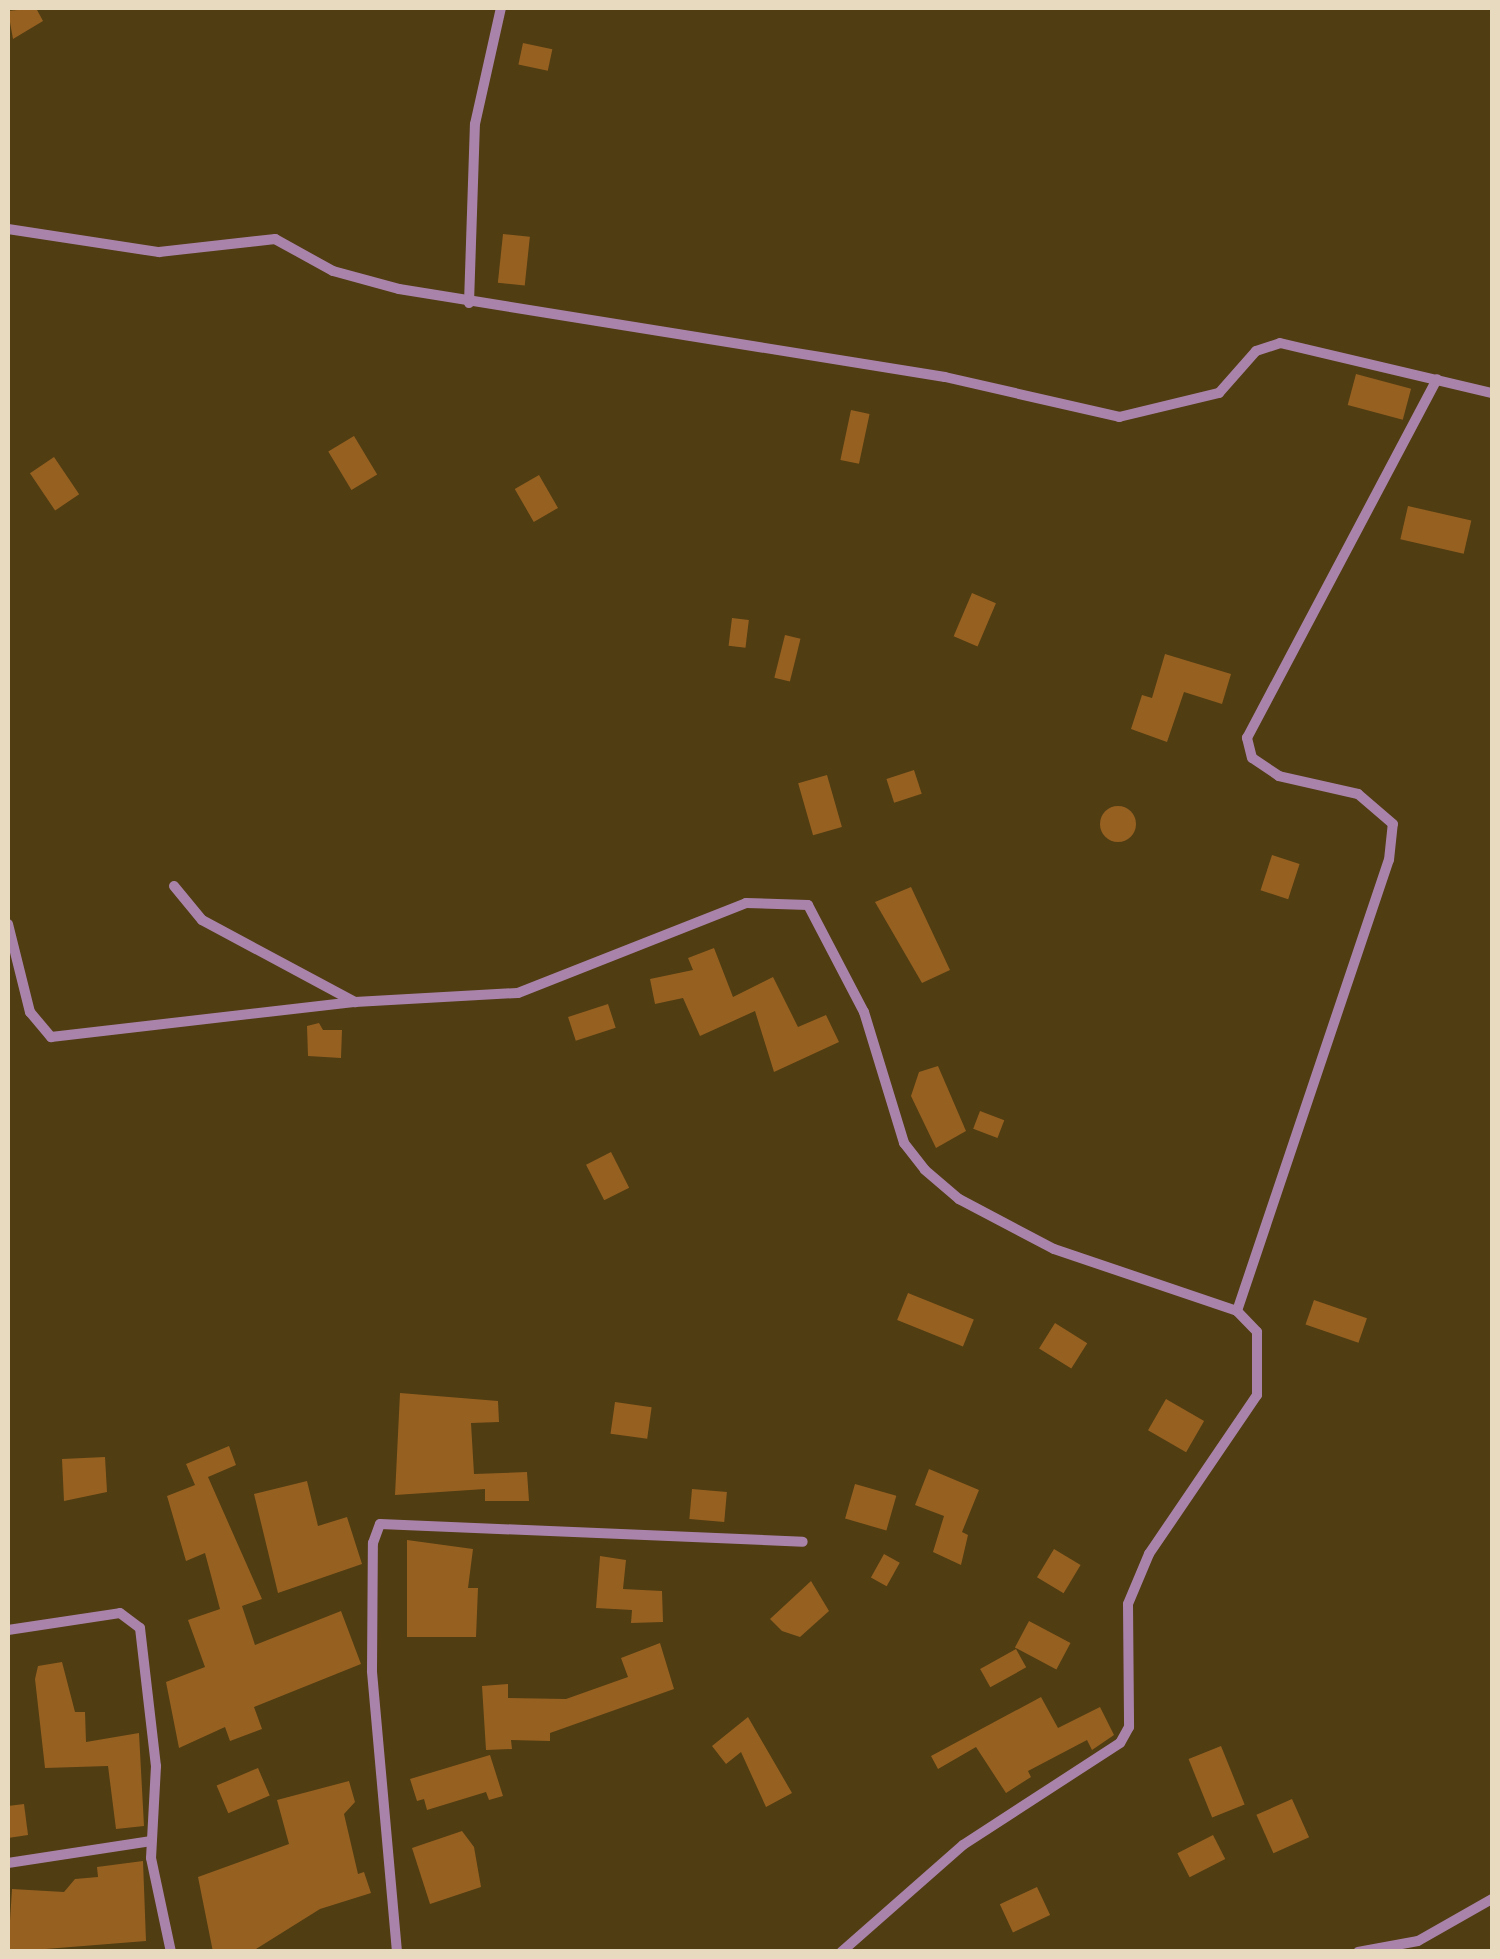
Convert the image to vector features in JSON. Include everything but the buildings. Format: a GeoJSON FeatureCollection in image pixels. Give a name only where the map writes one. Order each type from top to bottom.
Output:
{"type":"FeatureCollection","features":[{"type":"Feature","properties":{"kind":"street"},"geometry":{"type":"LineString","coordinates":[[469,303],[475,124],[501,8]]}},
{"type":"Feature","properties":{"kind":"street"},"geometry":{"type":"LineString","coordinates":[[8,228],[159,252],[275,238],[333,271],[469,303],[945,377],[1118,417],[1219,393],[1267,345],[1492,394]]}},
{"type":"Feature","properties":{"kind":"street"},"geometry":{"type":"LineString","coordinates":[[1236,1311],[1389,860],[1393,824],[1358,794],[1279,776],[1252,758],[1247,738],[1436,379]]}},
{"type":"Feature","properties":{"kind":"street"},"geometry":{"type":"LineString","coordinates":[[174,886],[202,920],[355,1002]]}},
{"type":"Feature","properties":{"kind":"street"},"geometry":{"type":"LineString","coordinates":[[8,924],[30,1012],[51,1037],[355,1002],[518,993],[746,903],[808,905],[864,1012],[904,1143],[925,1170],[959,1199],[1054,1249],[1236,1311],[1257,1332],[1257,1395],[1149,1554],[1128,1604],[1129,1727],[1120,1744],[963,1845],[841,1952]]}},
{"type":"Feature","properties":{"kind":"street"},"geometry":{"type":"LineString","coordinates":[[397,1952],[372,1671],[380,1524],[803,1542]]}},
{"type":"Feature","properties":{"kind":"street"},"geometry":{"type":"LineString","coordinates":[[8,1630],[120,1613],[140,1628],[156,1766],[151,1841],[170,1952]]}},
{"type":"Feature","properties":{"kind":"street"},"geometry":{"type":"LineString","coordinates":[[8,1862],[151,1841]]}},
{"type":"Feature","properties":{"kind":"street"},"geometry":{"type":"LineString","coordinates":[[1358,1952],[1418,1940],[1492,1898]]}}]}
